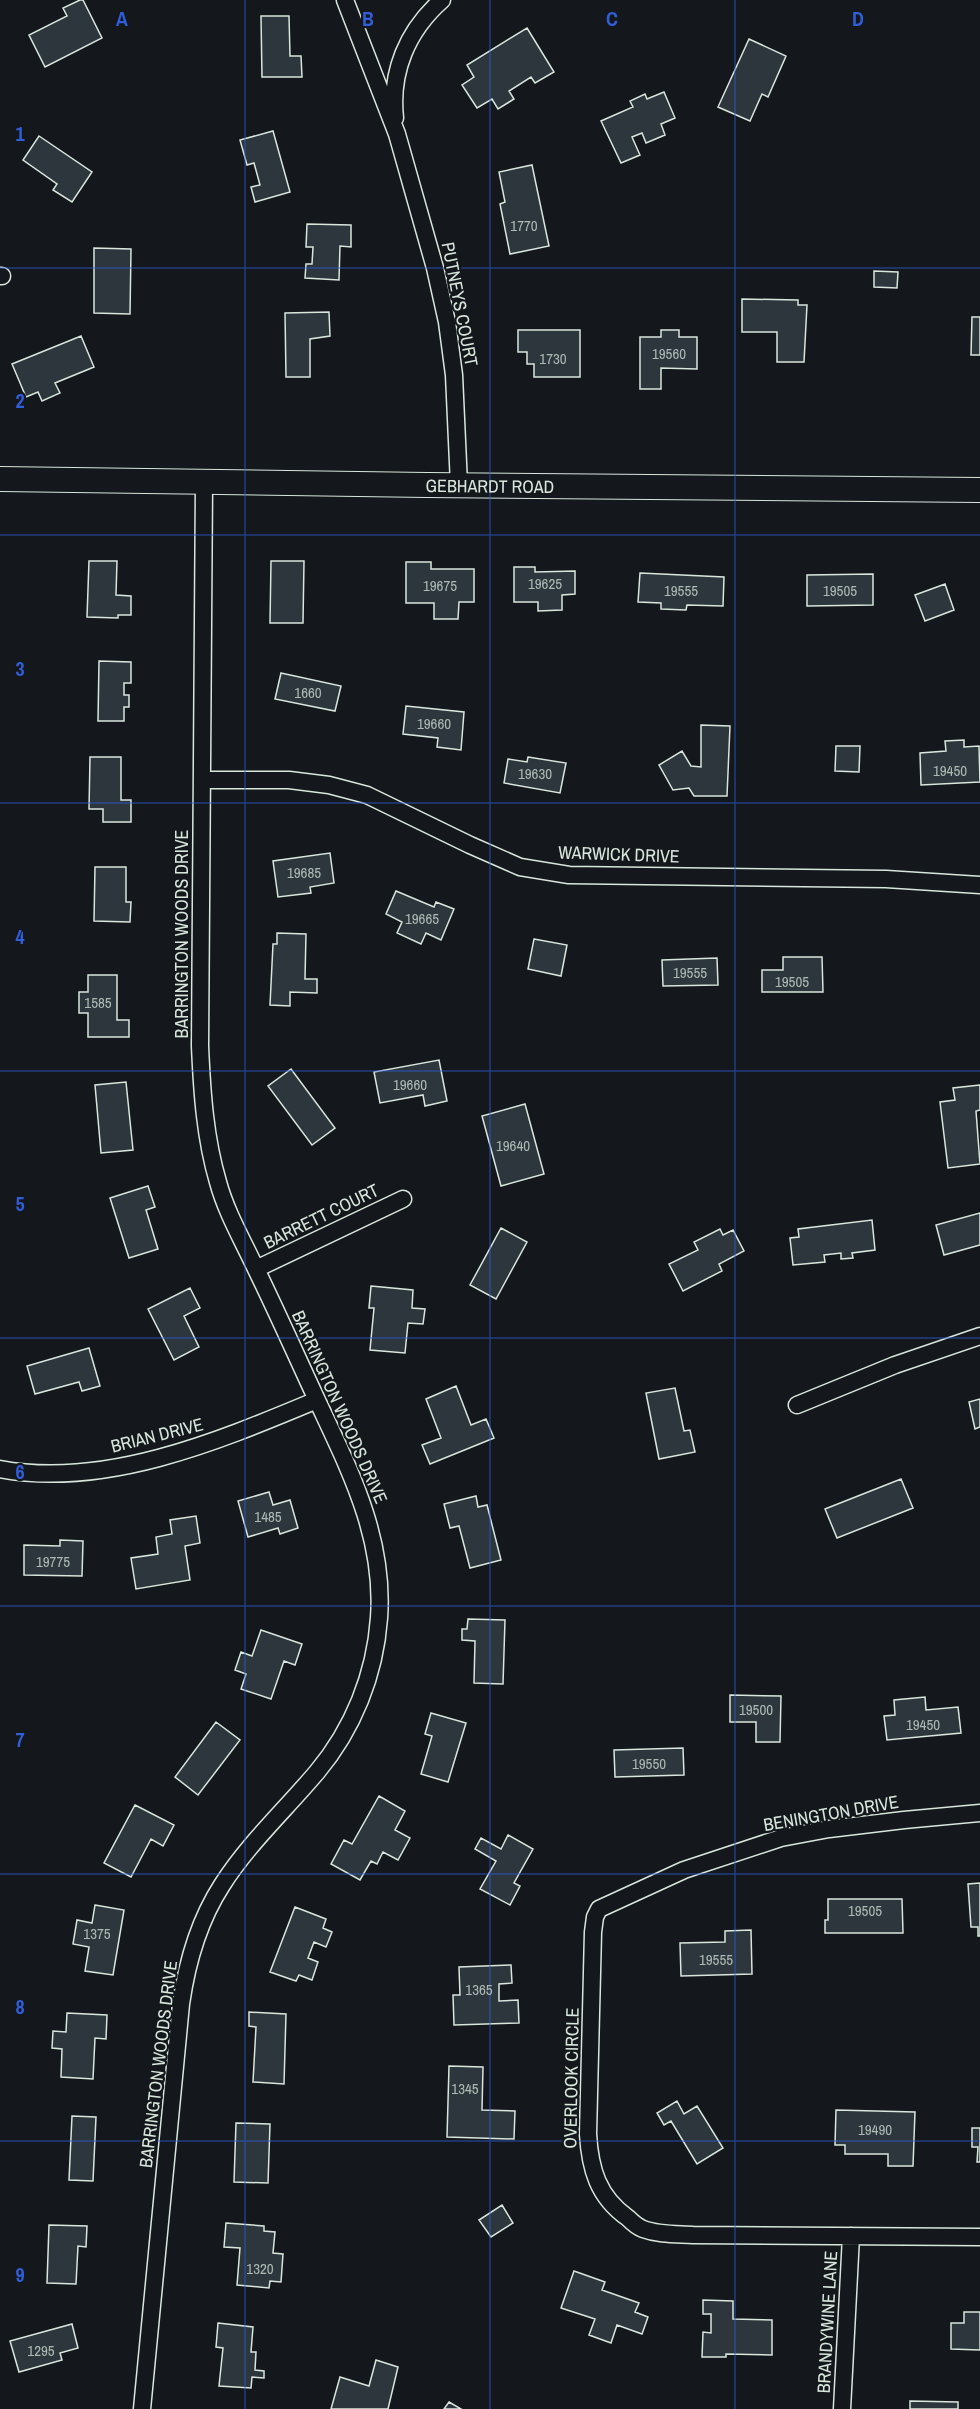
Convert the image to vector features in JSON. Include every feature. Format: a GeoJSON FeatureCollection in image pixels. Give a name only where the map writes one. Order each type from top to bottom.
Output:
{"type":"FeatureCollection","features":[{"type":"Feature","properties":{"kind":"street","name":"PUTNEYS COURT"},"geometry":{"type":"LineString","coordinates":[[345,0],[397,134],[435,268],[447,322],[454,375],[459,485]]}},
{"type":"Feature","properties":{"kind":"street","name":"PUTNEYS COURT"},"geometry":{"type":"LineString","coordinates":[[397,134],[394,106],[397,69],[408,40],[425,15],[442,0]]}},
{"type":"Feature","properties":{"kind":"street","name":"GEBHARDT ROAD"},"geometry":{"type":"LineString","coordinates":[[0,479],[980,490]]}},
{"type":"Feature","properties":{"kind":"street","name":"BARRINGTON WOODS DRIVE"},"geometry":{"type":"LineString","coordinates":[[142,2409],[181,2004],[191,1950],[222,1885],[267,1828],[318,1771],[356,1713],[375,1650],[379,1617],[376,1557],[366,1510],[218,1184],[208,1141],[202,1101],[200,1046],[204,482]]}},
{"type":"Feature","properties":{"kind":"street","name":"WARWICK DRIVE"},"geometry":{"type":"LineString","coordinates":[[202,780],[289,780],[329,785],[358,792],[520,867],[569,875],[841,878],[980,885]]}},
{"type":"Feature","properties":{"kind":"street","name":"BARRETT COURT"},"geometry":{"type":"LineString","coordinates":[[256,1269],[403,1199]]}},
{"type":"Feature","properties":{"kind":"street"},"geometry":{"type":"LineString","coordinates":[[797,1405],[895,1365],[980,1336]]}},
{"type":"Feature","properties":{"kind":"street","name":"BRIAN DRIVE"},"geometry":{"type":"LineString","coordinates":[[0,1469],[39,1474],[74,1474],[138,1462],[222,1439],[317,1400]]}},
{"type":"Feature","properties":{"kind":"street","name":"BENINGTON DRIVE"},"geometry":{"type":"LineString","coordinates":[[627,1896],[684,1870],[781,1838],[904,1820],[980,1813]]}},
{"type":"Feature","properties":{"kind":"street","name":"OVERLOOK CIRCLE"},"geometry":{"type":"LineString","coordinates":[[627,1896],[599,1909],[595,1917],[593,1932],[588,2134],[592,2169],[595,2180],[605,2197],[621,2214],[642,2228],[666,2234],[851,2236]]}},
{"type":"Feature","properties":{"kind":"street"},"geometry":{"type":"LineString","coordinates":[[851,2236],[980,2237]]}},
{"type":"Feature","properties":{"kind":"street","name":"BRANDYWINE LANE"},"geometry":{"type":"LineString","coordinates":[[842,2409],[851,2236]]}},
{"type":"Feature","properties":{"kind":"building"},"geometry":{"type":"Polygon","coordinates":[[[83,0],[102,38],[45,67],[29,35],[67,16],[63,8],[83,0]]]}},
{"type":"Feature","properties":{"kind":"building"},"geometry":{"type":"Polygon","coordinates":[[[261,16],[289,16],[290,56],[301,56],[302,77],[262,77],[261,16]]]}},
{"type":"Feature","properties":{"kind":"building"},"geometry":{"type":"Polygon","coordinates":[[[527,28],[554,72],[535,83],[531,77],[509,91],[514,99],[498,109],[492,99],[477,108],[462,85],[474,77],[467,65],[527,28]]]}},
{"type":"Feature","properties":{"kind":"building"},"geometry":{"type":"Polygon","coordinates":[[[749,39],[786,56],[768,97],[762,94],[750,121],[718,107],[749,39]]]}},
{"type":"Feature","properties":{"kind":"building"},"geometry":{"type":"Polygon","coordinates":[[[664,92],[675,118],[661,124],[665,135],[646,143],[642,133],[632,137],[640,155],[621,163],[601,121],[633,107],[630,101],[645,94],[647,99],[664,92]]]}},
{"type":"Feature","properties":{"kind":"building"},"geometry":{"type":"Polygon","coordinates":[[[273,131],[290,192],[255,202],[251,187],[260,185],[254,163],[247,165],[240,140],[273,131]]]}},
{"type":"Feature","properties":{"kind":"building"},"geometry":{"type":"Polygon","coordinates":[[[39,136],[92,172],[72,202],[53,190],[57,184],[23,160],[39,136]]]}},
{"type":"Feature","properties":{"kind":"building"},"geometry":{"type":"Polygon","coordinates":[[[532,165],[549,246],[510,254],[500,204],[505,202],[499,172],[532,165]]]}},
{"type":"Feature","properties":{"kind":"building"},"geometry":{"type":"Polygon","coordinates":[[[307,224],[351,225],[351,247],[340,246],[339,280],[305,278],[306,264],[312,264],[313,247],[306,247],[307,224]]]}},
{"type":"Feature","properties":{"kind":"building"},"geometry":{"type":"Polygon","coordinates":[[[94,248],[131,249],[130,314],[94,313],[94,248]]]}},
{"type":"Feature","properties":{"kind":"building"},"geometry":{"type":"Polygon","coordinates":[[[874,271],[898,272],[897,288],[874,287],[874,271]]]}},
{"type":"Feature","properties":{"kind":"building"},"geometry":{"type":"Polygon","coordinates":[[[742,299],[798,300],[798,305],[807,305],[804,362],[777,362],[777,332],[742,332],[742,299]]]}},
{"type":"Feature","properties":{"kind":"building"},"geometry":{"type":"Polygon","coordinates":[[[329,312],[330,336],[310,339],[310,377],[286,377],[285,313],[329,312]]]}},
{"type":"Feature","properties":{"kind":"building"},"geometry":{"type":"Polygon","coordinates":[[[972,317],[980,317],[980,355],[971,355],[972,317]]]}},
{"type":"Feature","properties":{"kind":"building"},"geometry":{"type":"Polygon","coordinates":[[[518,330],[580,330],[580,377],[534,377],[534,364],[527,364],[527,352],[518,352],[518,330]]]}},
{"type":"Feature","properties":{"kind":"building"},"geometry":{"type":"Polygon","coordinates":[[[661,330],[679,330],[679,337],[697,337],[697,369],[661,368],[661,389],[640,389],[640,337],[661,337],[661,330]]]}},
{"type":"Feature","properties":{"kind":"building"},"geometry":{"type":"Polygon","coordinates":[[[81,336],[94,367],[55,383],[60,393],[42,401],[38,392],[26,397],[12,364],[81,336]]]}},
{"type":"Feature","properties":{"kind":"building"},"geometry":{"type":"Polygon","coordinates":[[[89,561],[117,561],[116,595],[131,596],[131,615],[118,615],[118,618],[87,617],[89,561]]]}},
{"type":"Feature","properties":{"kind":"building"},"geometry":{"type":"Polygon","coordinates":[[[271,561],[304,561],[303,623],[270,623],[271,561]]]}},
{"type":"Feature","properties":{"kind":"building"},"geometry":{"type":"Polygon","coordinates":[[[406,562],[431,562],[431,569],[474,569],[474,602],[459,602],[458,619],[434,619],[434,603],[406,603],[406,562]]]}},
{"type":"Feature","properties":{"kind":"building"},"geometry":{"type":"Polygon","coordinates":[[[514,567],[535,567],[535,572],[575,571],[575,594],[562,595],[562,610],[538,611],[538,602],[514,602],[514,567]]]}},
{"type":"Feature","properties":{"kind":"building"},"geometry":{"type":"Polygon","coordinates":[[[640,573],[724,577],[723,606],[687,605],[686,610],[661,609],[661,603],[638,602],[640,573]]]}},
{"type":"Feature","properties":{"kind":"building"},"geometry":{"type":"Polygon","coordinates":[[[873,574],[873,605],[807,606],[807,575],[873,574]]]}},
{"type":"Feature","properties":{"kind":"building"},"geometry":{"type":"Polygon","coordinates":[[[945,584],[954,610],[925,621],[915,595],[945,584]]]}},
{"type":"Feature","properties":{"kind":"building"},"geometry":{"type":"Polygon","coordinates":[[[99,661],[131,662],[131,683],[124,683],[124,695],[129,695],[129,707],[124,707],[124,721],[98,721],[99,661]]]}},
{"type":"Feature","properties":{"kind":"building"},"geometry":{"type":"Polygon","coordinates":[[[281,673],[341,686],[335,711],[275,699],[281,673]]]}},
{"type":"Feature","properties":{"kind":"building"},"geometry":{"type":"Polygon","coordinates":[[[406,706],[464,712],[461,750],[437,747],[438,738],[403,734],[406,706]]]}},
{"type":"Feature","properties":{"kind":"building"},"geometry":{"type":"Polygon","coordinates":[[[701,725],[730,726],[727,796],[694,796],[689,788],[673,790],[659,765],[682,751],[691,766],[701,767],[701,725]]]}},
{"type":"Feature","properties":{"kind":"building"},"geometry":{"type":"Polygon","coordinates":[[[964,740],[964,747],[979,746],[980,782],[921,785],[920,753],[946,751],[945,741],[964,740]]]}},
{"type":"Feature","properties":{"kind":"building"},"geometry":{"type":"Polygon","coordinates":[[[836,746],[860,746],[859,772],[835,771],[836,746]]]}},
{"type":"Feature","properties":{"kind":"building"},"geometry":{"type":"Polygon","coordinates":[[[90,757],[121,757],[121,800],[131,800],[131,822],[103,822],[103,809],[89,809],[90,757]]]}},
{"type":"Feature","properties":{"kind":"building"},"geometry":{"type":"Polygon","coordinates":[[[528,757],[566,763],[560,793],[504,783],[508,759],[527,762],[528,757]]]}},
{"type":"Feature","properties":{"kind":"building"},"geometry":{"type":"Polygon","coordinates":[[[330,853],[334,883],[310,887],[311,893],[278,897],[273,861],[330,853]]]}},
{"type":"Feature","properties":{"kind":"building"},"geometry":{"type":"Polygon","coordinates":[[[95,867],[126,867],[126,902],[131,902],[130,922],[94,921],[95,867]]]}},
{"type":"Feature","properties":{"kind":"building"},"geometry":{"type":"Polygon","coordinates":[[[396,891],[434,907],[436,902],[454,909],[441,940],[426,933],[421,944],[397,933],[402,922],[386,914],[396,891]]]}},
{"type":"Feature","properties":{"kind":"building"},"geometry":{"type":"Polygon","coordinates":[[[277,933],[306,934],[305,979],[317,979],[317,993],[290,992],[290,1006],[270,1005],[273,944],[277,944],[277,933]]]}},
{"type":"Feature","properties":{"kind":"building"},"geometry":{"type":"Polygon","coordinates":[[[534,939],[567,945],[561,976],[528,969],[534,939]]]}},
{"type":"Feature","properties":{"kind":"building"},"geometry":{"type":"Polygon","coordinates":[[[783,957],[822,957],[823,992],[762,992],[762,970],[783,970],[783,957]]]}},
{"type":"Feature","properties":{"kind":"building"},"geometry":{"type":"Polygon","coordinates":[[[717,958],[718,985],[663,986],[662,960],[717,958]]]}},
{"type":"Feature","properties":{"kind":"building"},"geometry":{"type":"Polygon","coordinates":[[[88,975],[117,975],[117,1020],[129,1020],[129,1037],[88,1037],[88,1013],[79,1013],[79,992],[88,992],[88,975]]]}},
{"type":"Feature","properties":{"kind":"building"},"geometry":{"type":"Polygon","coordinates":[[[439,1060],[447,1101],[425,1106],[423,1095],[380,1103],[374,1072],[439,1060]]]}},
{"type":"Feature","properties":{"kind":"building"},"geometry":{"type":"Polygon","coordinates":[[[291,1069],[335,1128],[312,1145],[268,1086],[291,1069]]]}},
{"type":"Feature","properties":{"kind":"building"},"geometry":{"type":"Polygon","coordinates":[[[126,1082],[133,1150],[101,1153],[95,1085],[126,1082]]]}},
{"type":"Feature","properties":{"kind":"building"},"geometry":{"type":"Polygon","coordinates":[[[980,1085],[980,1110],[976,1111],[980,1164],[948,1168],[940,1102],[955,1100],[953,1088],[980,1085]]]}},
{"type":"Feature","properties":{"kind":"building"},"geometry":{"type":"Polygon","coordinates":[[[525,1104],[544,1174],[501,1186],[482,1116],[525,1104]]]}},
{"type":"Feature","properties":{"kind":"building"},"geometry":{"type":"Polygon","coordinates":[[[148,1186],[155,1207],[146,1210],[158,1249],[129,1258],[110,1198],[148,1186]]]}},
{"type":"Feature","properties":{"kind":"building"},"geometry":{"type":"Polygon","coordinates":[[[980,1213],[980,1245],[944,1255],[936,1225],[980,1213]]]}},
{"type":"Feature","properties":{"kind":"building"},"geometry":{"type":"Polygon","coordinates":[[[872,1220],[875,1250],[852,1253],[853,1258],[841,1259],[841,1253],[824,1255],[825,1262],[793,1265],[790,1238],[799,1237],[798,1229],[872,1220]]]}},
{"type":"Feature","properties":{"kind":"building"},"geometry":{"type":"Polygon","coordinates":[[[501,1228],[527,1242],[496,1299],[470,1285],[501,1228]]]}},
{"type":"Feature","properties":{"kind":"building"},"geometry":{"type":"Polygon","coordinates":[[[720,1229],[723,1235],[733,1230],[744,1251],[719,1264],[722,1271],[683,1291],[669,1264],[698,1250],[694,1242],[720,1229]]]}},
{"type":"Feature","properties":{"kind":"building"},"geometry":{"type":"Polygon","coordinates":[[[371,1286],[413,1290],[412,1308],[425,1309],[423,1324],[408,1323],[405,1353],[370,1350],[374,1308],[369,1308],[371,1286]]]}},
{"type":"Feature","properties":{"kind":"building"},"geometry":{"type":"Polygon","coordinates":[[[190,1288],[200,1308],[184,1316],[199,1347],[174,1360],[148,1309],[190,1288]]]}},
{"type":"Feature","properties":{"kind":"building"},"geometry":{"type":"Polygon","coordinates":[[[89,1348],[100,1386],[82,1391],[79,1382],[35,1394],[27,1366],[89,1348]]]}},
{"type":"Feature","properties":{"kind":"building"},"geometry":{"type":"Polygon","coordinates":[[[456,1386],[471,1425],[486,1419],[494,1438],[430,1464],[422,1445],[441,1438],[426,1399],[456,1386]]]}},
{"type":"Feature","properties":{"kind":"building"},"geometry":{"type":"Polygon","coordinates":[[[675,1388],[684,1431],[690,1430],[695,1452],[659,1459],[646,1393],[675,1388]]]}},
{"type":"Feature","properties":{"kind":"building"},"geometry":{"type":"Polygon","coordinates":[[[980,1399],[980,1427],[975,1429],[969,1402],[980,1399]]]}},
{"type":"Feature","properties":{"kind":"building"},"geometry":{"type":"Polygon","coordinates":[[[901,1479],[913,1508],[837,1538],[825,1509],[901,1479]]]}},
{"type":"Feature","properties":{"kind":"building"},"geometry":{"type":"Polygon","coordinates":[[[269,1492],[273,1505],[290,1500],[298,1528],[280,1534],[278,1528],[248,1537],[238,1501],[269,1492]]]}},
{"type":"Feature","properties":{"kind":"building"},"geometry":{"type":"Polygon","coordinates":[[[476,1496],[478,1507],[487,1505],[501,1560],[470,1568],[459,1526],[450,1528],[444,1504],[476,1496]]]}},
{"type":"Feature","properties":{"kind":"building"},"geometry":{"type":"Polygon","coordinates":[[[196,1516],[200,1543],[185,1546],[190,1580],[136,1589],[131,1558],[158,1554],[156,1537],[172,1534],[170,1520],[196,1516]]]}},
{"type":"Feature","properties":{"kind":"building"},"geometry":{"type":"Polygon","coordinates":[[[60,1540],[83,1541],[82,1576],[24,1575],[24,1545],[60,1546],[60,1540]]]}},
{"type":"Feature","properties":{"kind":"building"},"geometry":{"type":"Polygon","coordinates":[[[468,1619],[505,1620],[503,1684],[474,1683],[475,1641],[462,1640],[462,1629],[467,1629],[468,1619]]]}},
{"type":"Feature","properties":{"kind":"building"},"geometry":{"type":"Polygon","coordinates":[[[261,1630],[302,1644],[295,1665],[284,1661],[271,1699],[241,1689],[246,1674],[235,1670],[241,1652],[252,1656],[261,1630]]]}},
{"type":"Feature","properties":{"kind":"building"},"geometry":{"type":"Polygon","coordinates":[[[730,1695],[781,1696],[780,1742],[756,1742],[756,1722],[730,1722],[730,1695]]]}},
{"type":"Feature","properties":{"kind":"building"},"geometry":{"type":"Polygon","coordinates":[[[925,1697],[926,1710],[958,1707],[961,1733],[887,1740],[884,1716],[895,1715],[894,1700],[925,1697]]]}},
{"type":"Feature","properties":{"kind":"building"},"geometry":{"type":"Polygon","coordinates":[[[431,1713],[466,1723],[448,1782],[421,1774],[432,1736],[425,1734],[431,1713]]]}},
{"type":"Feature","properties":{"kind":"building"},"geometry":{"type":"Polygon","coordinates":[[[216,1722],[240,1740],[198,1795],[175,1777],[216,1722]]]}},
{"type":"Feature","properties":{"kind":"building"},"geometry":{"type":"Polygon","coordinates":[[[683,1748],[684,1775],[615,1777],[614,1750],[683,1748]]]}},
{"type":"Feature","properties":{"kind":"building"},"geometry":{"type":"Polygon","coordinates":[[[379,1796],[405,1811],[395,1830],[410,1838],[398,1860],[383,1852],[377,1864],[371,1861],[360,1880],[331,1864],[344,1840],[352,1844],[379,1796]]]}},
{"type":"Feature","properties":{"kind":"building"},"geometry":{"type":"Polygon","coordinates":[[[135,1805],[174,1825],[163,1846],[151,1839],[131,1877],[104,1863],[135,1805]]]}},
{"type":"Feature","properties":{"kind":"building"},"geometry":{"type":"Polygon","coordinates":[[[508,1835],[533,1849],[514,1883],[520,1886],[510,1905],[480,1889],[496,1861],[475,1849],[481,1838],[501,1849],[508,1835]]]}},
{"type":"Feature","properties":{"kind":"building"},"geometry":{"type":"Polygon","coordinates":[[[980,1883],[980,1936],[978,1936],[978,1927],[971,1927],[968,1884],[980,1883]]]}},
{"type":"Feature","properties":{"kind":"building"},"geometry":{"type":"Polygon","coordinates":[[[828,1899],[902,1899],[903,1933],[825,1933],[825,1920],[828,1920],[828,1899]]]}},
{"type":"Feature","properties":{"kind":"building"},"geometry":{"type":"Polygon","coordinates":[[[95,1905],[124,1910],[113,1975],[85,1971],[89,1947],[73,1944],[77,1920],[92,1923],[95,1905]]]}},
{"type":"Feature","properties":{"kind":"building"},"geometry":{"type":"Polygon","coordinates":[[[295,1907],[326,1919],[323,1928],[332,1932],[326,1947],[314,1942],[308,1958],[318,1962],[312,1980],[299,1975],[296,1981],[270,1972],[295,1907]]]}},
{"type":"Feature","properties":{"kind":"building"},"geometry":{"type":"Polygon","coordinates":[[[751,1930],[752,1974],[681,1976],[680,1943],[725,1942],[725,1931],[751,1930]]]}},
{"type":"Feature","properties":{"kind":"building"},"geometry":{"type":"Polygon","coordinates":[[[511,1965],[512,1983],[499,1984],[499,2001],[518,2000],[519,2023],[454,2025],[453,1995],[460,1995],[459,1967],[511,1965]]]}},
{"type":"Feature","properties":{"kind":"building"},"geometry":{"type":"Polygon","coordinates":[[[249,2012],[286,2014],[284,2084],[253,2082],[256,2027],[249,2026],[249,2012]]]}},
{"type":"Feature","properties":{"kind":"building"},"geometry":{"type":"Polygon","coordinates":[[[67,2013],[107,2015],[106,2039],[95,2038],[93,2079],[61,2077],[62,2049],[52,2048],[53,2031],[66,2032],[67,2013]]]}},
{"type":"Feature","properties":{"kind":"building"},"geometry":{"type":"Polygon","coordinates":[[[449,2066],[483,2067],[482,2110],[515,2111],[514,2139],[447,2137],[449,2066]]]}},
{"type":"Feature","properties":{"kind":"building"},"geometry":{"type":"Polygon","coordinates":[[[677,2101],[684,2114],[697,2106],[723,2148],[697,2164],[671,2121],[664,2125],[657,2113],[677,2101]]]}},
{"type":"Feature","properties":{"kind":"building"},"geometry":{"type":"Polygon","coordinates":[[[836,2110],[915,2112],[913,2166],[888,2166],[888,2154],[845,2154],[845,2145],[835,2145],[836,2110]]]}},
{"type":"Feature","properties":{"kind":"building"},"geometry":{"type":"Polygon","coordinates":[[[72,2116],[96,2117],[93,2181],[69,2180],[72,2116]]]}},
{"type":"Feature","properties":{"kind":"building"},"geometry":{"type":"Polygon","coordinates":[[[236,2123],[270,2124],[268,2183],[234,2182],[236,2123]]]}},
{"type":"Feature","properties":{"kind":"building"},"geometry":{"type":"Polygon","coordinates":[[[972,2128],[980,2128],[980,2162],[977,2162],[978,2147],[972,2147],[972,2128]]]}},
{"type":"Feature","properties":{"kind":"building"},"geometry":{"type":"Polygon","coordinates":[[[502,2205],[513,2223],[491,2237],[479,2220],[502,2205]]]}},
{"type":"Feature","properties":{"kind":"building"},"geometry":{"type":"Polygon","coordinates":[[[226,2223],[264,2226],[264,2231],[275,2232],[273,2253],[283,2254],[281,2282],[270,2281],[269,2288],[237,2285],[240,2248],[224,2247],[226,2223]]]}},
{"type":"Feature","properties":{"kind":"building"},"geometry":{"type":"Polygon","coordinates":[[[49,2225],[87,2226],[86,2247],[78,2246],[76,2284],[47,2283],[49,2225]]]}},
{"type":"Feature","properties":{"kind":"building"},"geometry":{"type":"Polygon","coordinates":[[[574,2271],[605,2282],[602,2290],[639,2303],[635,2312],[648,2317],[642,2334],[617,2325],[611,2343],[589,2335],[595,2319],[561,2308],[574,2271]]]}},
{"type":"Feature","properties":{"kind":"building"},"geometry":{"type":"Polygon","coordinates":[[[703,2300],[733,2301],[733,2319],[772,2320],[772,2355],[726,2354],[726,2357],[702,2357],[703,2332],[711,2333],[711,2314],[703,2314],[703,2300]]]}},
{"type":"Feature","properties":{"kind":"building"},"geometry":{"type":"Polygon","coordinates":[[[964,2312],[980,2312],[980,2350],[951,2349],[951,2323],[964,2323],[964,2312]]]}},
{"type":"Feature","properties":{"kind":"building"},"geometry":{"type":"Polygon","coordinates":[[[218,2323],[253,2327],[251,2352],[256,2352],[255,2370],[264,2371],[264,2378],[252,2377],[251,2388],[219,2386],[223,2348],[216,2347],[218,2323]]]}},
{"type":"Feature","properties":{"kind":"building"},"geometry":{"type":"Polygon","coordinates":[[[72,2324],[78,2348],[60,2353],[62,2360],[19,2372],[10,2341],[72,2324]]]}},
{"type":"Feature","properties":{"kind":"building"},"geometry":{"type":"Polygon","coordinates":[[[376,2360],[398,2367],[388,2409],[331,2409],[340,2377],[369,2386],[376,2360]]]}},
{"type":"Feature","properties":{"kind":"building"},"geometry":{"type":"Polygon","coordinates":[[[910,2401],[958,2402],[958,2409],[910,2409],[910,2401]]]}},
{"type":"Feature","properties":{"kind":"building"},"geometry":{"type":"Polygon","coordinates":[[[449,2402],[461,2409],[444,2409],[449,2402]]]}}]}
